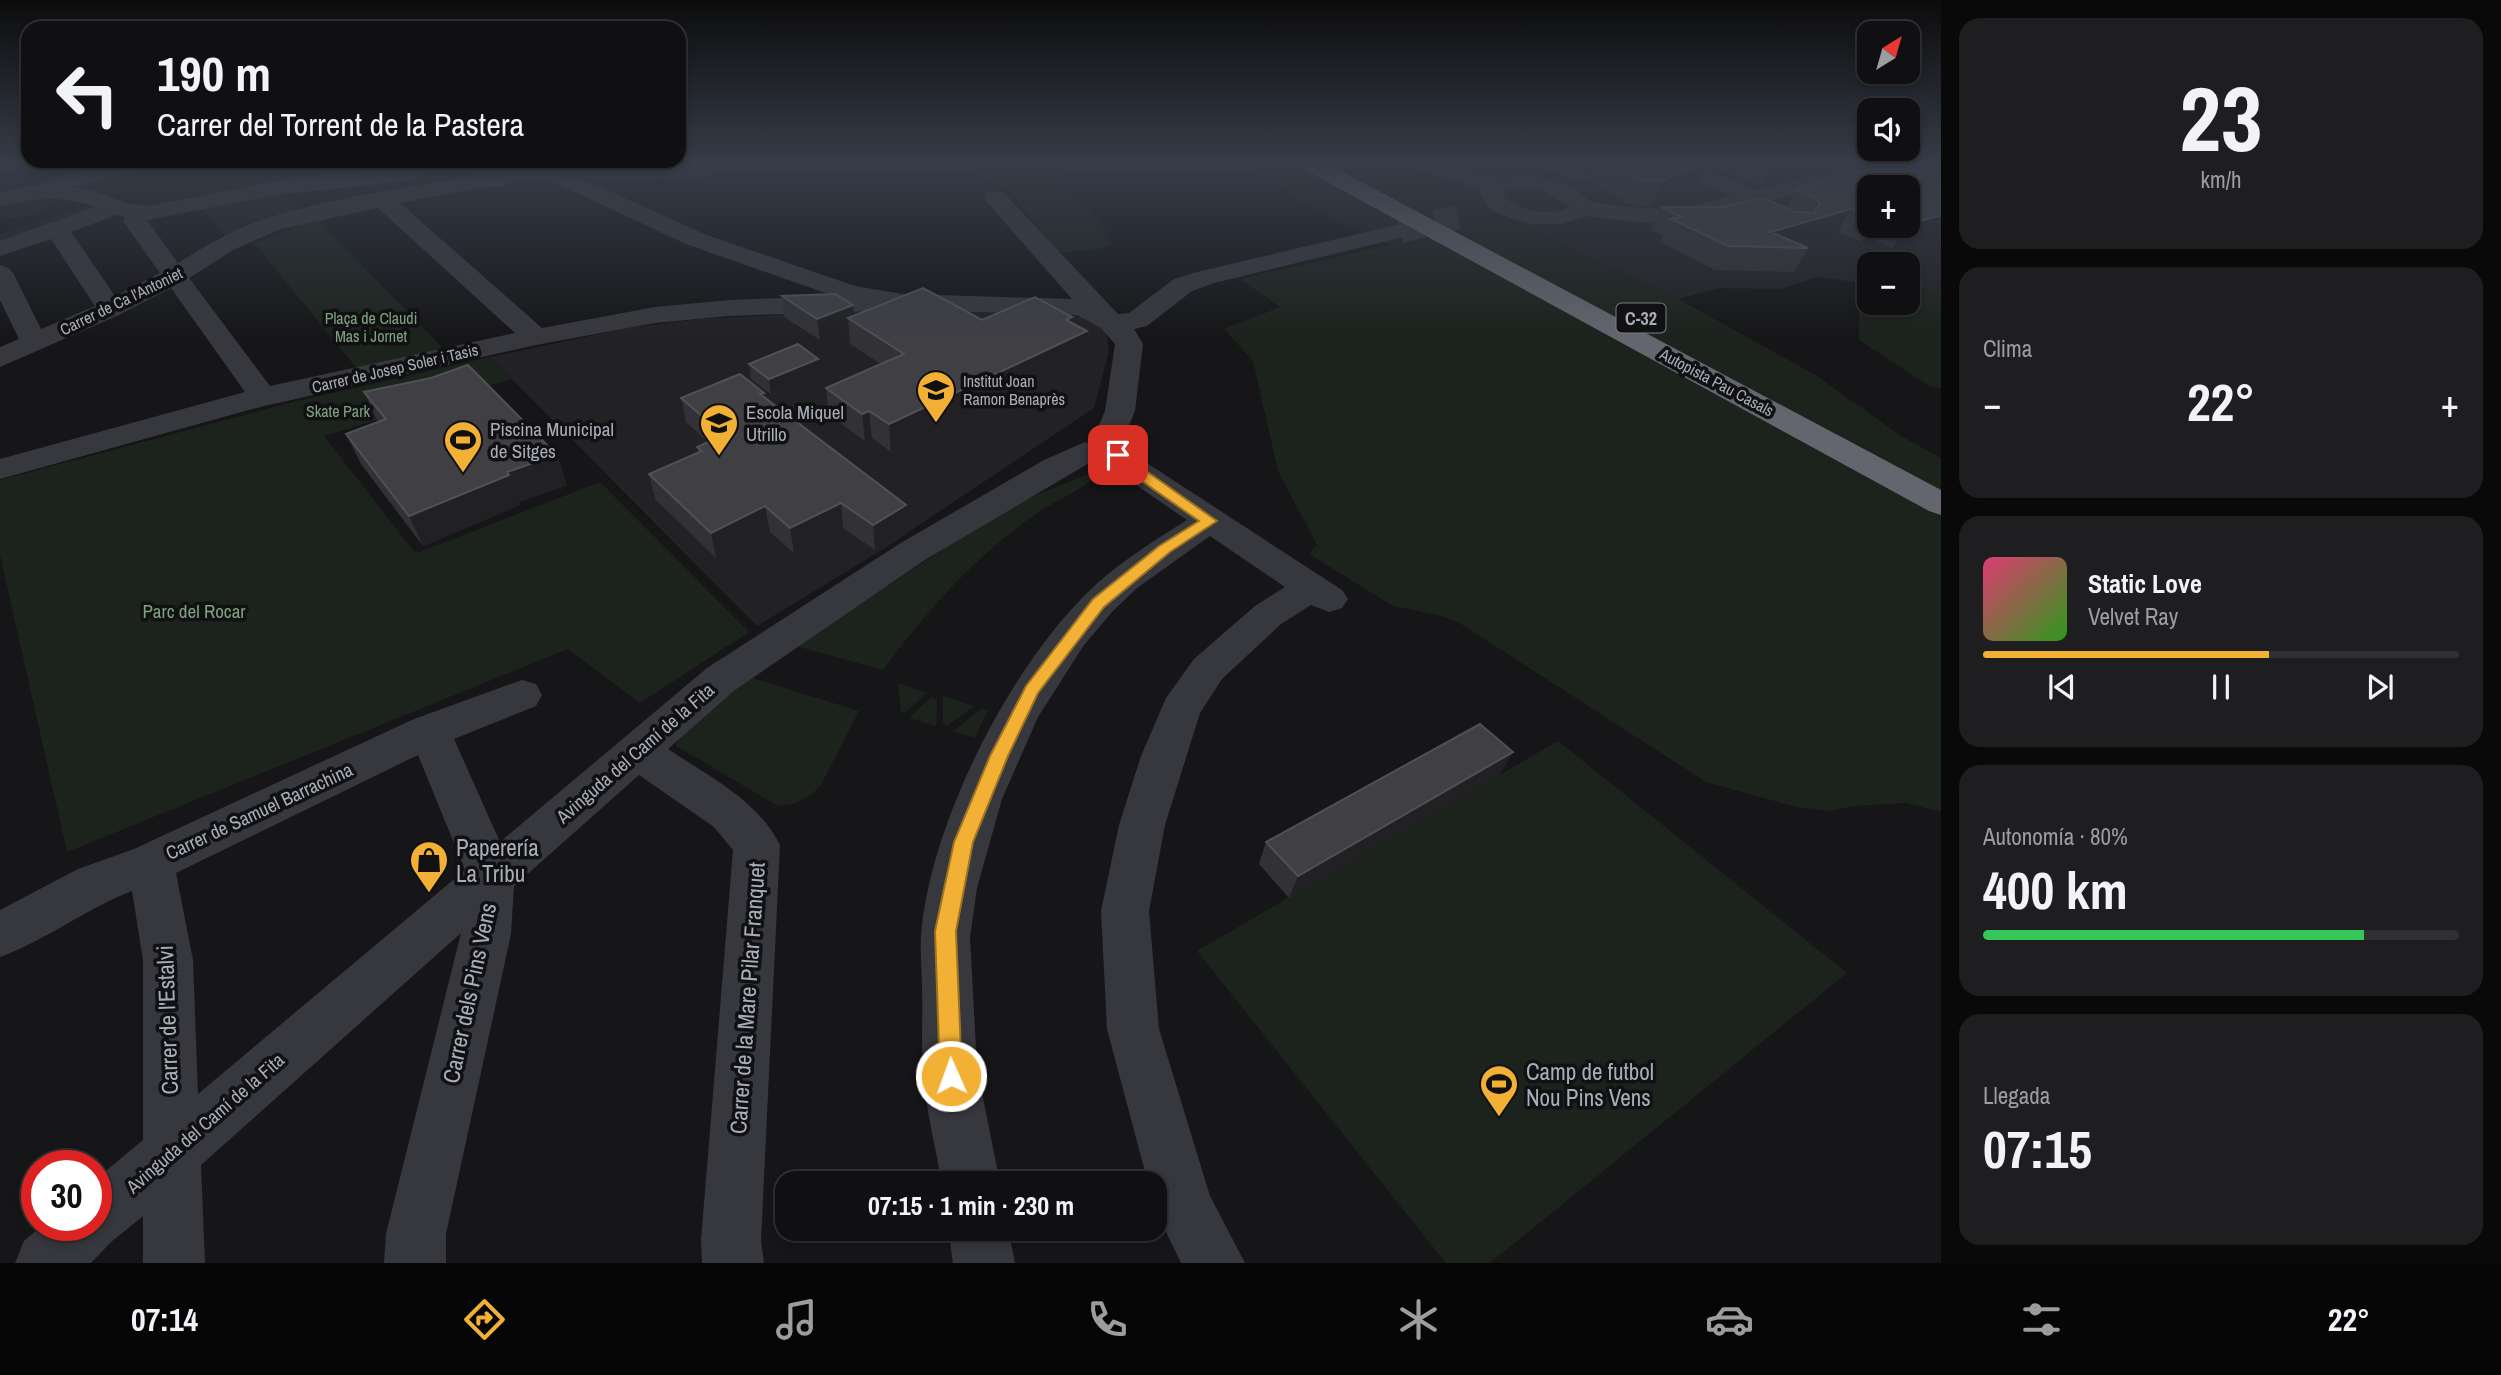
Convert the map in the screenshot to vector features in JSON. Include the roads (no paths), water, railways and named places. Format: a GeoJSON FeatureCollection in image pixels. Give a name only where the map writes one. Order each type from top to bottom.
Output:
{"type":"FeatureCollection","features":[{"type":"Feature","properties":{"kind":"highway","name":"Autopista Pau Casals"},"geometry":{"type":"LineString","coordinates":[[1418,221],[1941,503]]}},
{"type":"Feature","properties":{"kind":"highway","name":"Autopista Pau Casals"},"geometry":{"type":"LineString","coordinates":[[1454,221],[1880,442]]}},
{"type":"Feature","properties":{"kind":"highway"},"geometry":{"type":"LineString","coordinates":[[1764,407],[1941,520]]}},
{"type":"Feature","properties":{"kind":"street"},"geometry":{"type":"LineString","coordinates":[[0,249],[79,221]]}},
{"type":"Feature","properties":{"kind":"street"},"geometry":{"type":"LineString","coordinates":[[134,221],[263,397]]}},
{"type":"Feature","properties":{"kind":"street","name":"Carrer de Ca l'Antoniet"},"geometry":{"type":"LineString","coordinates":[[0,358],[110,309],[174,276],[224,245],[285,221]]}},
{"type":"Feature","properties":{"kind":"street"},"geometry":{"type":"LineString","coordinates":[[406,221],[536,337]]}},
{"type":"Feature","properties":{"kind":"street"},"geometry":{"type":"LineString","coordinates":[[653,221],[728,251],[849,293],[903,302],[1068,306],[1086,309],[1108,320],[1137,320],[1183,285],[1206,276],[1400,231]]}},
{"type":"Feature","properties":{"kind":"street"},"geometry":{"type":"LineString","coordinates":[[1017,221],[1124,334],[1129,344],[1120,411],[1105,446],[1209,521],[1320,593],[1268,615],[1208,669],[1181,709],[1142,825],[1125,911],[1133,1029],[1185,1209],[1214,1263]]}},
{"type":"Feature","properties":{"kind":"street"},"geometry":{"type":"LineString","coordinates":[[62,227],[58,231],[110,309]]}},
{"type":"Feature","properties":{"kind":"street"},"geometry":{"type":"LineString","coordinates":[[0,273],[31,337],[43,339]]}},
{"type":"Feature","properties":{"kind":"street"},"geometry":{"type":"LineString","coordinates":[[797,304],[811,297],[818,283]]}},
{"type":"Feature","properties":{"kind":"street","name":"Carrer de Josep Soler i Tasis"},"geometry":{"type":"LineString","coordinates":[[0,469],[263,397],[536,337],[654,315],[797,304],[903,302]]}},
{"type":"Feature","properties":{"kind":"street","name":"Avinguda del Camí de la Fita"},"geometry":{"type":"LineString","coordinates":[[112,1204],[721,679],[912,552],[1055,467],[1105,446]]}},
{"type":"Feature","properties":{"kind":"street"},"geometry":{"type":"LineString","coordinates":[[969,1171],[951,1076],[946,931],[964,842],[999,756],[1031,690],[1065,644],[1099,603],[1131,574],[1209,521]]}},
{"type":"Feature","properties":{"kind":"street","name":"Carrer de Samuel Barrachina"},"geometry":{"type":"LineString","coordinates":[[0,935],[95,884],[151,863],[429,731],[522,695]]}},
{"type":"Feature","properties":{"kind":"street","name":"Carrer dels Pins Vens"},"geometry":{"type":"LineString","coordinates":[[415,1263],[416,1234],[486,934],[491,876],[429,731]]}},
{"type":"Feature","properties":{"kind":"street","name":"Carrer de la Mare Pilar Franquet"},"geometry":{"type":"LineString","coordinates":[[637,751],[730,814],[757,845],[731,1240],[733,1263]]}},
{"type":"Feature","properties":{"kind":"street","name":"Carrer de l'Estalvi"},"geometry":{"type":"LineString","coordinates":[[151,863],[167,960],[174,1263]]}},
{"type":"Feature","properties":{"kind":"street"},"geometry":{"type":"LineString","coordinates":[[46,1263],[70,1241]]}},
{"type":"Feature","properties":{"kind":"street"},"geometry":{"type":"LineString","coordinates":[[980,1241],[984,1263]]}},
{"type":"Feature","properties":{"kind":"tunnel"},"geometry":{"type":"LineString","coordinates":[[1400,231],[1443,221]]}},
{"type":"Feature","properties":{"kind":"place","name":"Institut Joan Ramon Benaprès"},"geometry":{"type":"Point","coordinates":[936,424]}},
{"type":"Feature","properties":{"kind":"place","name":"Escola Miquel Utrillo"},"geometry":{"type":"Point","coordinates":[719,457]}},
{"type":"Feature","properties":{"kind":"place","name":"Piscina Municipal de Sitges"},"geometry":{"type":"Point","coordinates":[463,474]}},
{"type":"Feature","properties":{"kind":"place","name":"Paperería La Tribu"},"geometry":{"type":"Point","coordinates":[429,894]}},
{"type":"Feature","properties":{"kind":"place","name":"Camp de futbol Nou Pins Vens"},"geometry":{"type":"Point","coordinates":[1499,1118]}},
{"type":"Feature","properties":{"kind":"park label","name":"Plaça de Claudi Mas i Jornet"},"geometry":{"type":"Point","coordinates":[371,327]}},
{"type":"Feature","properties":{"kind":"park label","name":"Skate Park"},"geometry":{"type":"Point","coordinates":[338,411]}},
{"type":"Feature","properties":{"kind":"park label","name":"Parc del Rocar"},"geometry":{"type":"Point","coordinates":[194,611]}}]}
